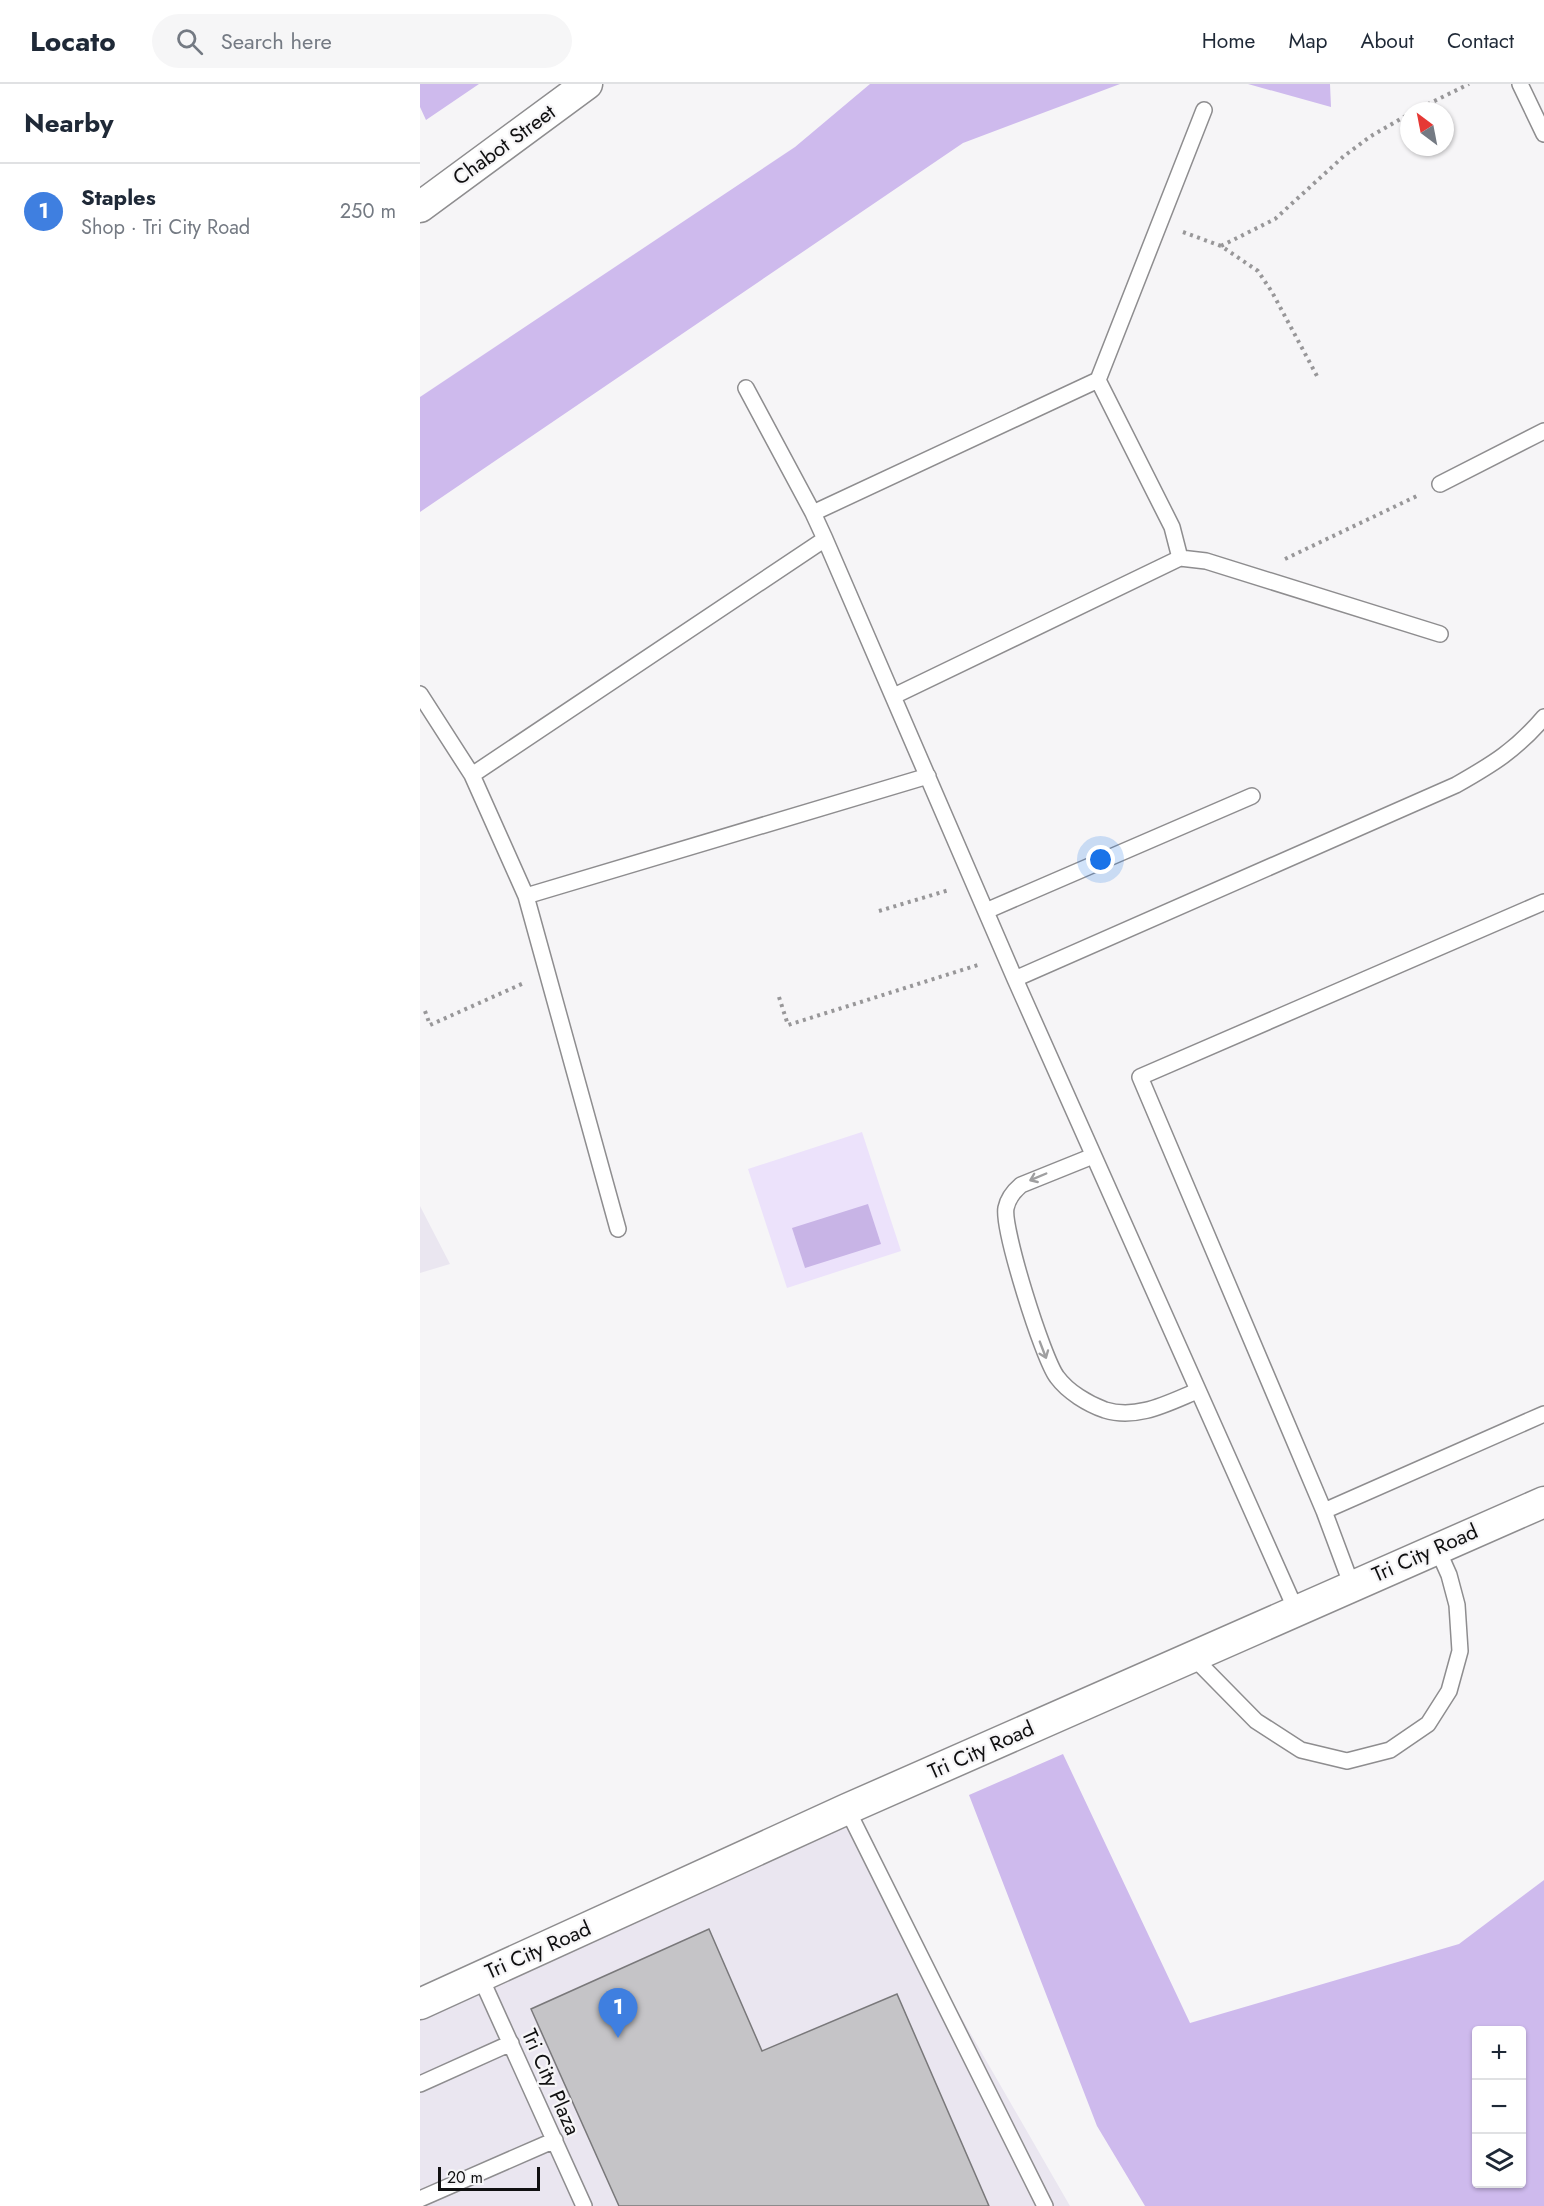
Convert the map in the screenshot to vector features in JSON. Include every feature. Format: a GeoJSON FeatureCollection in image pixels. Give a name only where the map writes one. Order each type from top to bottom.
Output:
{"type":"FeatureCollection","features":[{"type":"Feature","properties":{"kind":"street","name":"Chabot Street"},"geometry":{"type":"LineString","coordinates":[[420,207],[587,84]]}},
{"type":"Feature","properties":{"kind":"street","name":"Tri City Road"},"geometry":{"type":"LineString","coordinates":[[420,2004],[847,1809],[1544,1502]]}},
{"type":"Feature","properties":{"kind":"lane"},"geometry":{"type":"LineString","coordinates":[[1520,84],[1544,134]]}},
{"type":"Feature","properties":{"kind":"lane"},"geometry":{"type":"LineString","coordinates":[[813,513],[1098,380],[1204,110]]}},
{"type":"Feature","properties":{"kind":"lane"},"geometry":{"type":"LineString","coordinates":[[1098,380],[1172,527],[1180,558]]}},
{"type":"Feature","properties":{"kind":"lane"},"geometry":{"type":"LineString","coordinates":[[746,388],[825,539],[1015,979],[1296,1610]]}},
{"type":"Feature","properties":{"kind":"lane"},"geometry":{"type":"LineString","coordinates":[[1440,484],[1544,431]]}},
{"type":"Feature","properties":{"kind":"lane"},"geometry":{"type":"LineString","coordinates":[[472,775],[825,539]]}},
{"type":"Feature","properties":{"kind":"lane"},"geometry":{"type":"LineString","coordinates":[[894,696],[1180,558],[1206,561],[1440,634]]}},
{"type":"Feature","properties":{"kind":"lane"},"geometry":{"type":"LineString","coordinates":[[420,694],[472,775],[526,896],[618,1229]]}},
{"type":"Feature","properties":{"kind":"lane"},"geometry":{"type":"LineString","coordinates":[[1015,979],[1456,785],[1492,765],[1524,741],[1544,717]]}},
{"type":"Feature","properties":{"kind":"lane"},"geometry":{"type":"LineString","coordinates":[[526,896],[928,776]]}},
{"type":"Feature","properties":{"kind":"lane"},"geometry":{"type":"LineString","coordinates":[[986,911],[1252,796]]}},
{"type":"Feature","properties":{"kind":"lane"},"geometry":{"type":"LineString","coordinates":[[1352,1586],[1324,1511],[1140,1077],[1544,902]]}},
{"type":"Feature","properties":{"kind":"lane"},"geometry":{"type":"LineString","coordinates":[[1093,1156],[1021,1185],[1012,1194],[1006,1208],[1006,1226],[1035,1328],[1046,1358],[1057,1378],[1074,1393],[1089,1403],[1107,1410],[1125,1413],[1144,1412],[1197,1391]]}},
{"type":"Feature","properties":{"kind":"lane"},"geometry":{"type":"LineString","coordinates":[[1324,1511],[1544,1414]]}},
{"type":"Feature","properties":{"kind":"lane"},"geometry":{"type":"LineString","coordinates":[[1192,1656],[1256,1721],[1300,1750],[1347,1761],[1390,1750],[1428,1724],[1449,1691],[1460,1651],[1457,1605],[1449,1575],[1437,1548]]}},
{"type":"Feature","properties":{"kind":"lane"},"geometry":{"type":"LineString","coordinates":[[847,1809],[1045,2206]]}},
{"type":"Feature","properties":{"kind":"lane","name":"Tri City Plaza"},"geometry":{"type":"LineString","coordinates":[[480,1976],[584,2206]]}},
{"type":"Feature","properties":{"kind":"lane"},"geometry":{"type":"LineString","coordinates":[[420,2084],[511,2043]]}},
{"type":"Feature","properties":{"kind":"lane"},"geometry":{"type":"LineString","coordinates":[[420,2199],[555,2140]]}},
{"type":"Feature","properties":{"kind":"path"},"geometry":{"type":"LineString","coordinates":[[1432,102],[1469,84]]}},
{"type":"Feature","properties":{"kind":"path"},"geometry":{"type":"LineString","coordinates":[[1221,246],[1275,219],[1344,156],[1371,136],[1400,119]]}},
{"type":"Feature","properties":{"kind":"path"},"geometry":{"type":"LineString","coordinates":[[1159,224],[1221,246],[1241,257],[1258,271],[1272,292],[1317,376]]}},
{"type":"Feature","properties":{"kind":"path"},"geometry":{"type":"LineString","coordinates":[[1252,575],[1440,484]]}},
{"type":"Feature","properties":{"kind":"path"},"geometry":{"type":"LineString","coordinates":[[879,911],[973,883]]}},
{"type":"Feature","properties":{"kind":"path"},"geometry":{"type":"LineString","coordinates":[[779,997],[788,1025],[1005,956]]}},
{"type":"Feature","properties":{"kind":"path"},"geometry":{"type":"LineString","coordinates":[[425,1011],[430,1025],[547,973]]}},
{"type":"Feature","properties":{"kind":"shaded area"},"geometry":{"type":"Polygon","coordinates":[[[420,84],[479,84],[426,120],[420,107],[420,84]]]}},
{"type":"Feature","properties":{"kind":"shaded area"},"geometry":{"type":"Polygon","coordinates":[[[870,84],[1120,84],[963,143],[420,512],[420,397],[795,147],[870,84]]]}},
{"type":"Feature","properties":{"kind":"shaded area"},"geometry":{"type":"Polygon","coordinates":[[[1248,84],[1330,84],[1331,107],[1248,84]]]}},
{"type":"Feature","properties":{"kind":"shaded area"},"geometry":{"type":"Polygon","coordinates":[[[862,1132],[901,1251],[787,1288],[748,1169],[862,1132]]]}},
{"type":"Feature","properties":{"kind":"shaded area"},"geometry":{"type":"Polygon","coordinates":[[[868,1204],[881,1244],[805,1268],[792,1228],[868,1204]]]}},
{"type":"Feature","properties":{"kind":"shaded area"},"geometry":{"type":"Polygon","coordinates":[[[420,1206],[450,1264],[420,1273],[420,1206]]]}},
{"type":"Feature","properties":{"kind":"shaded area"},"geometry":{"type":"Polygon","coordinates":[[[1063,1754],[1190,2023],[1459,1944],[1544,1880],[1544,2206],[1145,2206],[1097,2126],[969,1795],[1063,1754]]]}},
{"type":"Feature","properties":{"kind":"shaded area"},"geometry":{"type":"Polygon","coordinates":[[[848,1821],[1070,2206],[420,2206],[420,2004],[848,1821]]]}},
{"type":"Feature","properties":{"kind":"building"},"geometry":{"type":"Polygon","coordinates":[[[709,1929],[762,2051],[897,1994],[989,2206],[619,2206],[531,2009],[709,1929]]]}},
{"type":"Feature","properties":{"kind":"place","name":"Staples"},"geometry":{"type":"Point","coordinates":[618,2038]}}]}
